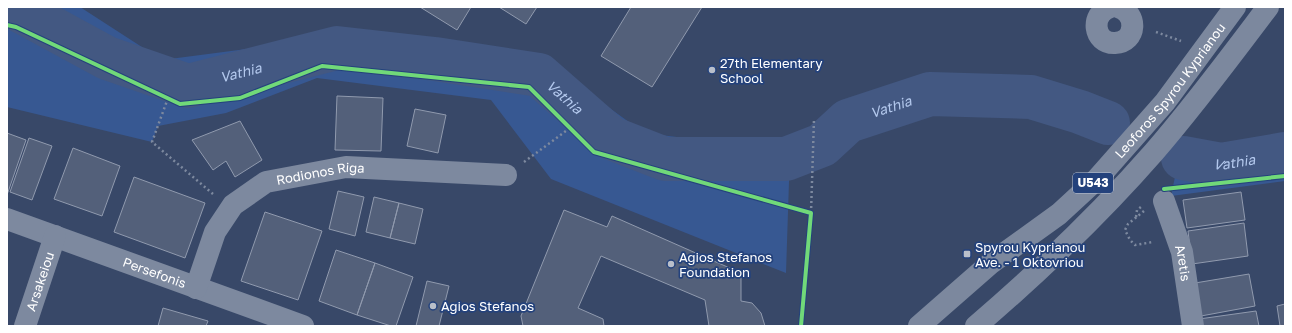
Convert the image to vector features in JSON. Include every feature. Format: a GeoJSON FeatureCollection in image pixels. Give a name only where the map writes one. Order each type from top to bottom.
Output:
{"type":"FeatureCollection","features":[{"type":"Feature","properties":{"kind":"main road","name":"Leoforos Spyrou Kyprianou"},"geometry":{"type":"LineString","coordinates":[[919,326],[992,263],[1059,214],[1098,179],[1165,102],[1235,7]]}},
{"type":"Feature","properties":{"kind":"main road","name":"Leoforos Spyrou Kyprianou"},"geometry":{"type":"LineString","coordinates":[[976,326],[1014,294],[1076,235],[1122,188],[1155,151],[1189,109],[1268,7]]}},
{"type":"Feature","properties":{"kind":"street"},"geometry":{"type":"LineString","coordinates":[[1109,7],[1123,8],[1132,17],[1133,24],[1133,30],[1125,40],[1119,43],[1107,42],[1098,34],[1096,29],[1098,17],[1109,7]]}},
{"type":"Feature","properties":{"kind":"street","name":"Rodionos Riga"},"geometry":{"type":"LineString","coordinates":[[196,288],[215,232],[232,205],[266,182],[346,167],[506,175]]}},
{"type":"Feature","properties":{"kind":"street","name":"Aretis"},"geometry":{"type":"LineString","coordinates":[[1164,202],[1182,252],[1193,326]]}},
{"type":"Feature","properties":{"kind":"street","name":"Persefonis"},"geometry":{"type":"LineString","coordinates":[[7,219],[303,326]]}},
{"type":"Feature","properties":{"kind":"street","name":"Arsakeiou"},"geometry":{"type":"LineString","coordinates":[[25,326],[55,236]]}},
{"type":"Feature","properties":{"kind":"path"},"geometry":{"type":"LineString","coordinates":[[1133,24],[1184,42]]}},
{"type":"Feature","properties":{"kind":"path"},"geometry":{"type":"LineString","coordinates":[[161,95],[174,101]]}},
{"type":"Feature","properties":{"kind":"path"},"geometry":{"type":"LineString","coordinates":[[168,98],[152,142],[230,209]]}},
{"type":"Feature","properties":{"kind":"path"},"geometry":{"type":"LineString","coordinates":[[810,221],[814,119]]}},
{"type":"Feature","properties":{"kind":"path"},"geometry":{"type":"LineString","coordinates":[[564,123],[575,133]]}},
{"type":"Feature","properties":{"kind":"path"},"geometry":{"type":"LineString","coordinates":[[506,175],[570,128]]}},
{"type":"Feature","properties":{"kind":"path"},"geometry":{"type":"LineString","coordinates":[[803,211],[810,213]]}},
{"type":"Feature","properties":{"kind":"shaded area"},"geometry":{"type":"Polygon","coordinates":[[[7,7],[80,7],[162,60],[340,37],[539,57],[644,133],[790,151],[786,273],[551,179],[491,100],[317,78],[226,113],[158,126],[152,142],[7,107],[7,7]]]}},
{"type":"Feature","properties":{"kind":"shaded area"},"geometry":{"type":"Polygon","coordinates":[[[1285,153],[1285,181],[1171,196],[1176,172],[1285,153]]]}},
{"type":"Feature","properties":{"kind":"building"},"geometry":{"type":"Polygon","coordinates":[[[420,7],[471,7],[457,30],[420,7]]]}},
{"type":"Feature","properties":{"kind":"building"},"geometry":{"type":"Polygon","coordinates":[[[499,7],[537,7],[526,24],[499,7]]]}},
{"type":"Feature","properties":{"kind":"building"},"geometry":{"type":"Polygon","coordinates":[[[631,7],[702,7],[652,87],[601,56],[631,7]]]}},
{"type":"Feature","properties":{"kind":"building"},"geometry":{"type":"Polygon","coordinates":[[[337,96],[383,98],[381,151],[335,150],[337,96]]]}},
{"type":"Feature","properties":{"kind":"building"},"geometry":{"type":"Polygon","coordinates":[[[415,109],[446,115],[438,153],[407,146],[415,109]]]}},
{"type":"Feature","properties":{"kind":"building"},"geometry":{"type":"Polygon","coordinates":[[[240,121],[262,160],[235,177],[226,161],[213,170],[192,140],[240,121]]]}},
{"type":"Feature","properties":{"kind":"building"},"geometry":{"type":"Polygon","coordinates":[[[7,133],[26,140],[7,195],[7,133]]]}},
{"type":"Feature","properties":{"kind":"building"},"geometry":{"type":"Polygon","coordinates":[[[29,138],[52,146],[32,200],[10,192],[29,138]]]}},
{"type":"Feature","properties":{"kind":"building"},"geometry":{"type":"Polygon","coordinates":[[[73,148],[120,166],[102,216],[54,199],[73,148]]]}},
{"type":"Feature","properties":{"kind":"building"},"geometry":{"type":"Polygon","coordinates":[[[134,177],[205,203],[185,258],[114,232],[134,177]]]}},
{"type":"Feature","properties":{"kind":"building"},"geometry":{"type":"Polygon","coordinates":[[[338,191],[364,197],[355,236],[329,229],[338,191]]]}},
{"type":"Feature","properties":{"kind":"building"},"geometry":{"type":"Polygon","coordinates":[[[1241,192],[1245,220],[1187,228],[1183,200],[1241,192]]]}},
{"type":"Feature","properties":{"kind":"building"},"geometry":{"type":"Polygon","coordinates":[[[374,197],[399,203],[390,238],[366,232],[374,197]]]}},
{"type":"Feature","properties":{"kind":"building"},"geometry":{"type":"Polygon","coordinates":[[[399,203],[423,209],[415,244],[390,238],[399,203]]]}},
{"type":"Feature","properties":{"kind":"building","name":"Agios Stefanos Foundation"},"geometry":{"type":"Polygon","coordinates":[[[564,210],[607,227],[612,216],[741,273],[741,301],[752,303],[761,313],[765,326],[709,326],[705,300],[601,256],[578,308],[603,319],[604,326],[523,326],[521,316],[564,210]]]}},
{"type":"Feature","properties":{"kind":"building"},"geometry":{"type":"Polygon","coordinates":[[[265,212],[322,231],[298,300],[241,281],[265,212]]]}},
{"type":"Feature","properties":{"kind":"building"},"geometry":{"type":"Polygon","coordinates":[[[1244,223],[1248,256],[1192,264],[1188,231],[1244,223]]]}},
{"type":"Feature","properties":{"kind":"building"},"geometry":{"type":"Polygon","coordinates":[[[336,250],[375,263],[357,315],[319,301],[336,250]]]}},
{"type":"Feature","properties":{"kind":"building"},"geometry":{"type":"Polygon","coordinates":[[[375,263],[413,277],[396,326],[391,326],[357,315],[375,263]]]}},
{"type":"Feature","properties":{"kind":"building"},"geometry":{"type":"Polygon","coordinates":[[[1249,274],[1255,306],[1201,316],[1195,283],[1249,274]]]}},
{"type":"Feature","properties":{"kind":"building","name":"Agios Stefanos"},"geometry":{"type":"Polygon","coordinates":[[[427,281],[449,286],[439,326],[416,326],[427,281]]]}},
{"type":"Feature","properties":{"kind":"building"},"geometry":{"type":"Polygon","coordinates":[[[1285,304],[1285,326],[1280,326],[1277,306],[1285,304]]]}},
{"type":"Feature","properties":{"kind":"building"},"geometry":{"type":"Polygon","coordinates":[[[163,308],[208,321],[206,326],[158,326],[163,308]]]}},
{"type":"Feature","properties":{"kind":"building"},"geometry":{"type":"Polygon","coordinates":[[[1256,311],[1259,326],[1199,326],[1199,319],[1256,311]]]}},
{"type":"Feature","properties":{"kind":"waterway","name":"Vathia"},"geometry":{"type":"LineString","coordinates":[[13,7],[107,58],[188,86],[337,48],[435,59],[539,75],[611,138],[665,159],[786,159],[822,145],[848,121],[930,94],[1031,97],[1080,112],[1108,123]]}},
{"type":"Feature","properties":{"kind":"waterway","name":"Vathia"},"geometry":{"type":"LineString","coordinates":[[1183,158],[1221,165],[1285,154]]}},
{"type":"Feature","properties":{"kind":"cycle path"},"geometry":{"type":"LineString","coordinates":[[7,25],[16,27],[180,104],[240,98],[322,66],[529,87],[594,152],[811,213],[801,326]]}},
{"type":"Feature","properties":{"kind":"cycle path"},"geometry":{"type":"LineString","coordinates":[[1164,189],[1285,176]]}},
{"type":"Feature","properties":{"kind":"place","name":"27th Elementary School"},"geometry":{"type":"Point","coordinates":[712,70]}},
{"type":"Feature","properties":{"kind":"place","name":"Spyrou Kyprianou Ave. - 1 Oktovriou"},"geometry":{"type":"Point","coordinates":[967,254]}},
{"type":"Feature","properties":{"kind":"place","name":"Agios Stefanos Foundation"},"geometry":{"type":"Point","coordinates":[671,264]}},
{"type":"Feature","properties":{"kind":"place","name":"Agios Stefanos"},"geometry":{"type":"Point","coordinates":[433,306]}}]}
